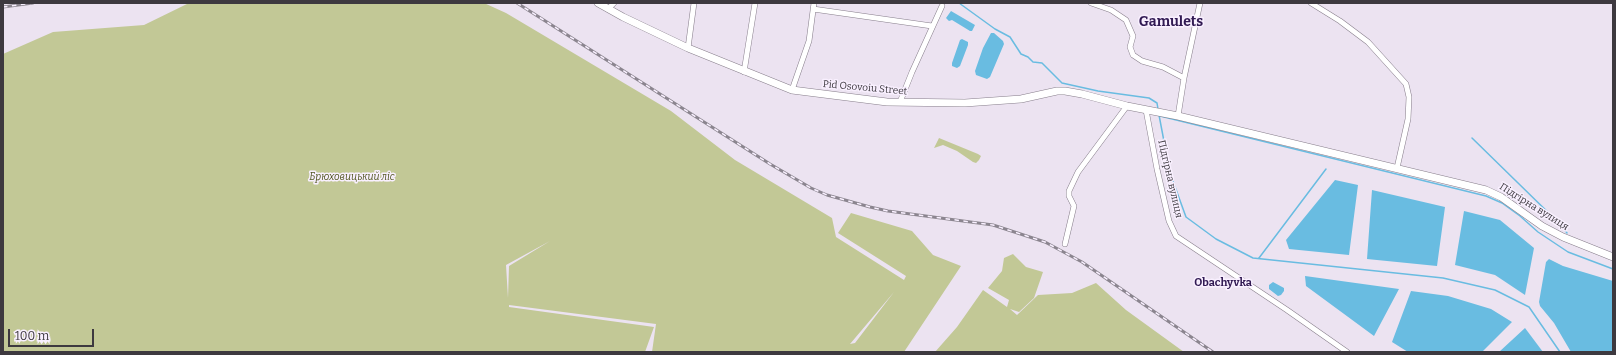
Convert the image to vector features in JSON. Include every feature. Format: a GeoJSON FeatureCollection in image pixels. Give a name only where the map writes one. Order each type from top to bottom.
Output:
{"type":"FeatureCollection","features":[{"type":"Feature","properties":{"kind":"street","name":"Pid Osovoiu Street"},"geometry":{"type":"LineString","coordinates":[[598,3],[688,48],[744,72],[792,90],[886,102],[976,103],[1021,99],[1057,91],[1066,91],[1163,113]]}},
{"type":"Feature","properties":{"kind":"street"},"geometry":{"type":"LineString","coordinates":[[608,9],[614,3]]}},
{"type":"Feature","properties":{"kind":"street"},"geometry":{"type":"LineString","coordinates":[[688,48],[694,3]]}},
{"type":"Feature","properties":{"kind":"street"},"geometry":{"type":"LineString","coordinates":[[744,72],[755,3]]}},
{"type":"Feature","properties":{"kind":"street"},"geometry":{"type":"LineString","coordinates":[[792,90],[809,41],[814,3]]}},
{"type":"Feature","properties":{"kind":"street"},"geometry":{"type":"LineString","coordinates":[[1091,3],[1111,10],[1126,20],[1133,36],[1130,47],[1133,55],[1142,61],[1163,67],[1184,78]]}},
{"type":"Feature","properties":{"kind":"street"},"geometry":{"type":"LineString","coordinates":[[1178,116],[1184,78],[1200,3]]}},
{"type":"Feature","properties":{"kind":"street"},"geometry":{"type":"LineString","coordinates":[[1311,3],[1340,21],[1368,42],[1406,84],[1409,96],[1408,119],[1397,168]]}},
{"type":"Feature","properties":{"kind":"street"},"geometry":{"type":"LineString","coordinates":[[900,102],[942,6]]}},
{"type":"Feature","properties":{"kind":"street"},"geometry":{"type":"LineString","coordinates":[[813,9],[932,26]]}},
{"type":"Feature","properties":{"kind":"street"},"geometry":{"type":"LineString","coordinates":[[1065,244],[1074,206],[1069,196],[1069,191],[1078,172],[1127,106]]}},
{"type":"Feature","properties":{"kind":"street","name":"Підгірна вулиця"},"geometry":{"type":"LineString","coordinates":[[1149,111],[1157,169],[1169,221],[1176,236],[1288,310],[1347,352]]}},
{"type":"Feature","properties":{"kind":"street","name":"Підгірна вулиця"},"geometry":{"type":"LineString","coordinates":[[1163,113],[1486,190],[1501,197],[1542,226],[1563,238],[1613,257]]}},
{"type":"Feature","properties":{"kind":"green space","name":"Брюховицький ліс"},"geometry":{"type":"Polygon","coordinates":[[[189,3],[484,3],[506,13],[671,111],[735,160],[832,218],[836,237],[904,280],[906,276],[838,233],[851,213],[912,231],[933,255],[961,266],[904,352],[652,352],[656,324],[509,305],[509,307],[654,327],[645,352],[3,352],[3,54],[53,32],[144,25],[189,3]],[[550,241],[506,265],[508,298],[509,266],[550,241]],[[894,292],[850,344],[855,343],[894,292]]]}},
{"type":"Feature","properties":{"kind":"green space"},"geometry":{"type":"Polygon","coordinates":[[[939,138],[981,156],[976,163],[957,151],[943,145],[934,148],[939,138]]]}},
{"type":"Feature","properties":{"kind":"green space"},"geometry":{"type":"Polygon","coordinates":[[[1013,254],[1026,267],[1043,272],[1034,298],[1019,312],[1010,309],[1017,315],[1038,295],[1072,293],[1096,283],[1126,310],[1184,352],[935,352],[957,327],[983,290],[1007,307],[1009,300],[988,288],[1002,271],[1004,258],[1013,254]]]}},
{"type":"Feature","properties":{"kind":"water"},"geometry":{"type":"Polygon","coordinates":[[[951,11],[975,25],[972,31],[952,20],[949,21],[946,18],[951,11]]]}},
{"type":"Feature","properties":{"kind":"water"},"geometry":{"type":"Polygon","coordinates":[[[991,33],[994,33],[1003,41],[1004,44],[990,77],[987,79],[976,75],[975,71],[983,48],[991,33]]]}},
{"type":"Feature","properties":{"kind":"water"},"geometry":{"type":"Polygon","coordinates":[[[962,39],[968,42],[968,45],[960,66],[957,68],[952,66],[952,63],[960,40],[962,39]]]}},
{"type":"Feature","properties":{"kind":"water"},"geometry":{"type":"Polygon","coordinates":[[[1335,180],[1358,185],[1349,255],[1289,249],[1286,240],[1335,180]]]}},
{"type":"Feature","properties":{"kind":"water"},"geometry":{"type":"Polygon","coordinates":[[[1372,190],[1445,207],[1437,266],[1367,259],[1372,190]]]}},
{"type":"Feature","properties":{"kind":"water"},"geometry":{"type":"Polygon","coordinates":[[[1464,211],[1500,220],[1534,248],[1525,295],[1495,275],[1455,265],[1464,211]]]}},
{"type":"Feature","properties":{"kind":"water"},"geometry":{"type":"Polygon","coordinates":[[[1549,259],[1563,266],[1613,281],[1613,352],[1571,352],[1554,323],[1540,306],[1539,302],[1546,262],[1549,259]]]}},
{"type":"Feature","properties":{"kind":"water"},"geometry":{"type":"Polygon","coordinates":[[[1305,276],[1399,289],[1374,336],[1306,286],[1305,276]]]}},
{"type":"Feature","properties":{"kind":"water"},"geometry":{"type":"Polygon","coordinates":[[[1273,282],[1284,288],[1281,295],[1278,296],[1269,289],[1269,285],[1273,282]]]}},
{"type":"Feature","properties":{"kind":"water"},"geometry":{"type":"Polygon","coordinates":[[[1411,291],[1448,296],[1491,309],[1512,322],[1482,352],[1408,352],[1392,342],[1411,291]]]}},
{"type":"Feature","properties":{"kind":"water"},"geometry":{"type":"Polygon","coordinates":[[[1525,328],[1543,352],[1499,352],[1525,328]]]}},
{"type":"Feature","properties":{"kind":"waterway"},"geometry":{"type":"LineString","coordinates":[[959,3],[995,29],[1010,37],[1021,54],[1028,57],[1033,62],[1042,63],[1062,83],[1098,91],[1149,98],[1157,103],[1158,109]]}},
{"type":"Feature","properties":{"kind":"waterway"},"geometry":{"type":"LineString","coordinates":[[1159,115],[1170,173],[1186,217],[1216,239],[1253,258],[1443,278],[1495,290],[1529,307],[1560,352]]}},
{"type":"Feature","properties":{"kind":"waterway"},"geometry":{"type":"LineString","coordinates":[[1160,116],[1486,196],[1502,203],[1538,232],[1568,252],[1613,269]]}},
{"type":"Feature","properties":{"kind":"waterway"},"geometry":{"type":"LineString","coordinates":[[1472,138],[1561,225],[1567,233]]}},
{"type":"Feature","properties":{"kind":"waterway"},"geometry":{"type":"LineString","coordinates":[[1259,258],[1326,169]]}},
{"type":"Feature","properties":{"kind":"railway"},"geometry":{"type":"LineString","coordinates":[[3,7],[33,3]]}},
{"type":"Feature","properties":{"kind":"railway"},"geometry":{"type":"LineString","coordinates":[[517,3],[770,164],[811,188],[827,195],[870,207],[888,211],[993,225],[1045,242],[1082,262],[1213,352]]}},
{"type":"Feature","properties":{"kind":"district","name":"Gamulets"},"geometry":{"type":"Point","coordinates":[1171,22]}},
{"type":"Feature","properties":{"kind":"district","name":"Obachyvka"},"geometry":{"type":"Point","coordinates":[1223,283]}}]}
